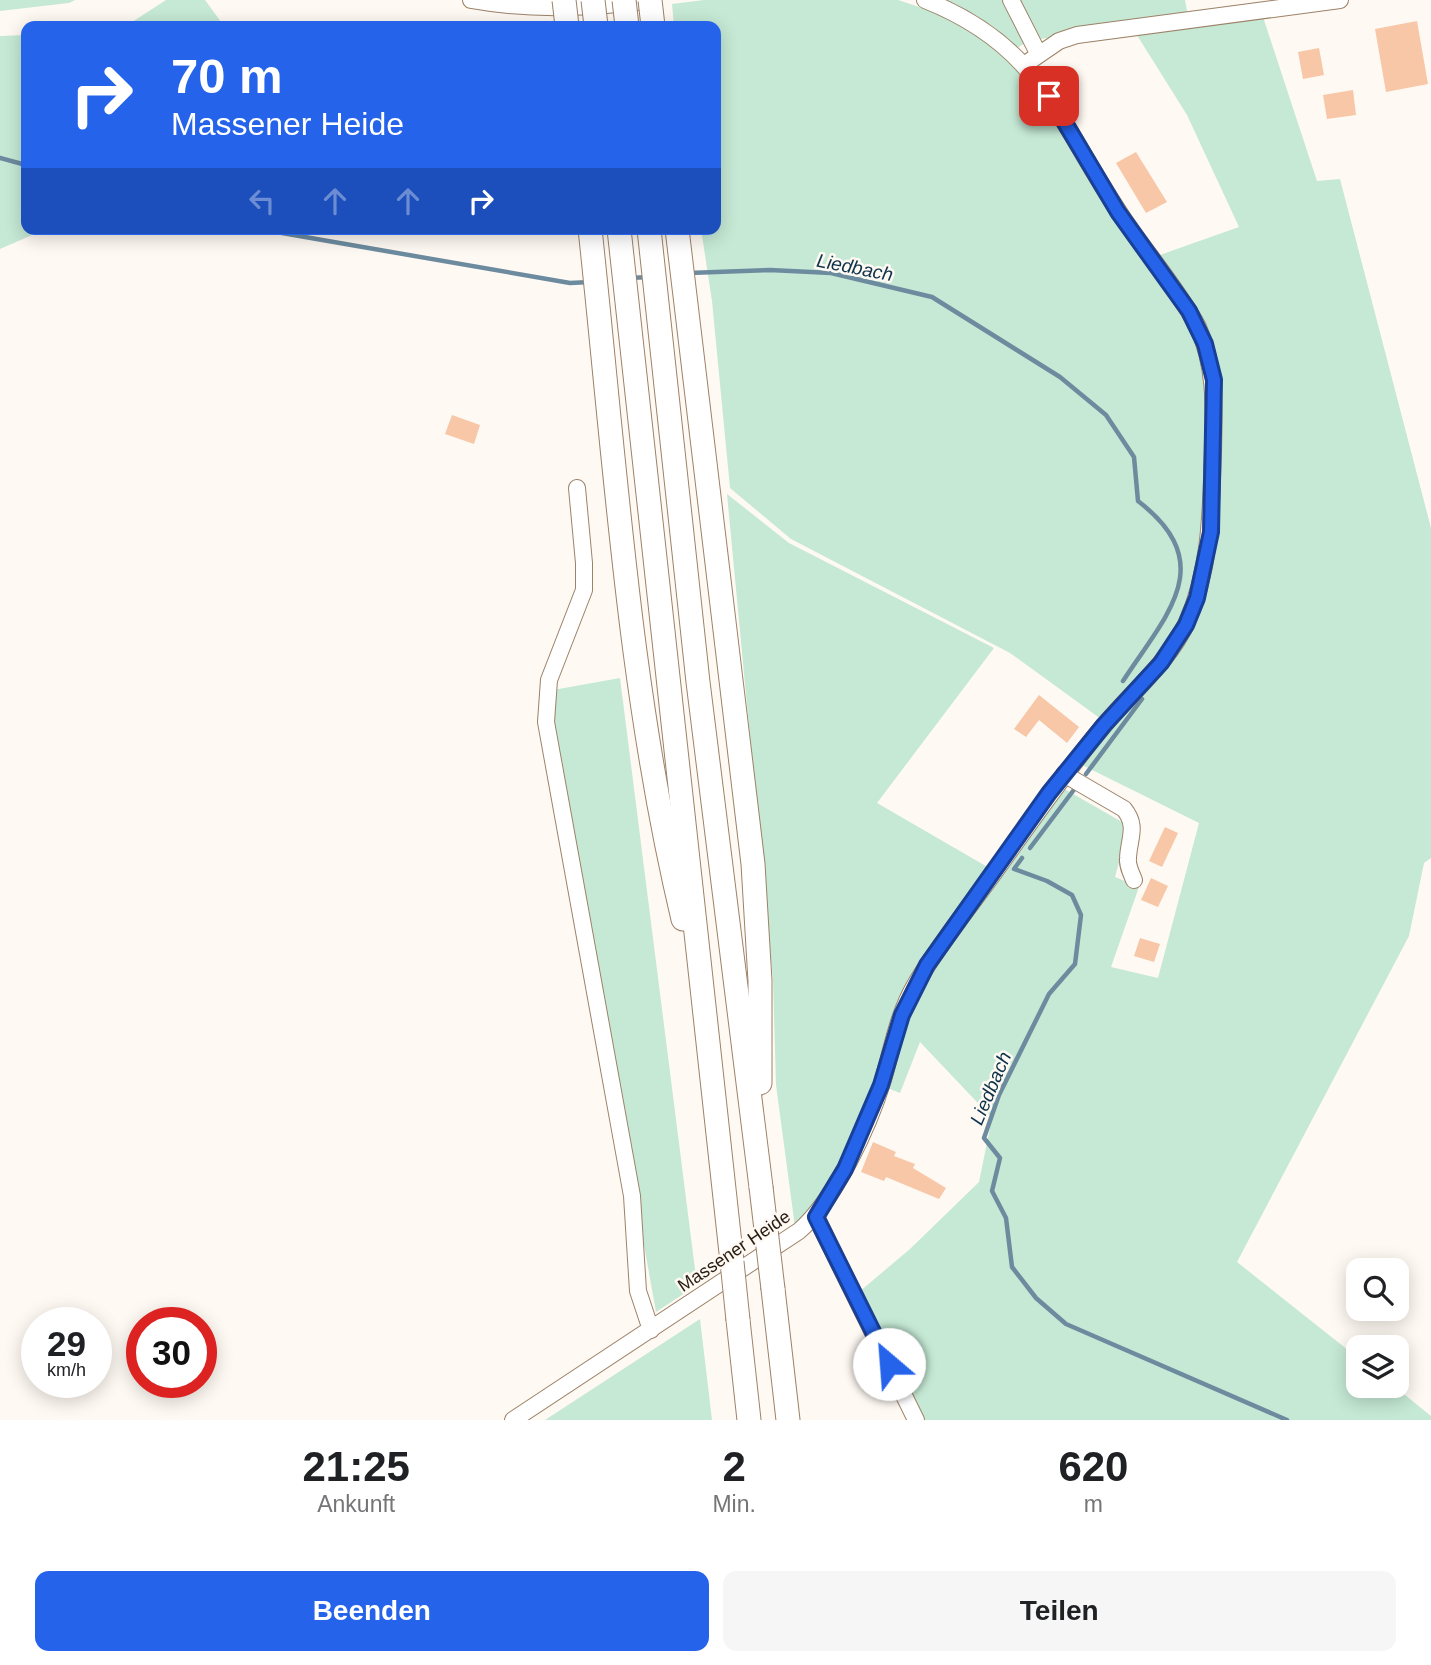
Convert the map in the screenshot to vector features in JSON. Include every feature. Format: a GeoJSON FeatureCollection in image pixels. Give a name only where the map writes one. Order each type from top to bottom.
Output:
{"type":"FeatureCollection","features":[{"type":"Feature","properties":{"kind":"highway"},"geometry":{"type":"LineString","coordinates":[[564,0],[566,21]]}},
{"type":"Feature","properties":{"kind":"highway"},"geometry":{"type":"LineString","coordinates":[[593,0],[595,21]]}},
{"type":"Feature","properties":{"kind":"highway"},"geometry":{"type":"LineString","coordinates":[[624,0],[626,21]]}},
{"type":"Feature","properties":{"kind":"highway"},"geometry":{"type":"LineString","coordinates":[[652,0],[653,21]]}},
{"type":"Feature","properties":{"kind":"highway"},"geometry":{"type":"LineString","coordinates":[[591,235],[638,688],[664,839],[705,1014]]}},
{"type":"Feature","properties":{"kind":"highway"},"geometry":{"type":"LineString","coordinates":[[620,235],[749,1420]]}},
{"type":"Feature","properties":{"kind":"highway"},"geometry":{"type":"LineString","coordinates":[[650,235],[698,682],[788,1420]]}},
{"type":"Feature","properties":{"kind":"highway"},"geometry":{"type":"LineString","coordinates":[[678,235],[753,864],[760,981],[761,1187]]}},
{"type":"Feature","properties":{"kind":"street"},"geometry":{"type":"LineString","coordinates":[[471,0],[528,8],[605,6],[652,0]]}},
{"type":"Feature","properties":{"kind":"street","name":"Massener Heide"},"geometry":{"type":"LineString","coordinates":[[513,1420],[799,1231],[816,1217],[845,1169],[881,1085],[912,990],[927,965],[1064,774],[1104,725],[1161,663],[1186,625],[1197,598],[1211,532],[1214,380],[1205,344],[1189,311],[1118,212],[1049,96],[1024,65],[980,27],[925,0]]}},
{"type":"Feature","properties":{"kind":"street"},"geometry":{"type":"LineString","coordinates":[[1011,0],[1038,53]]}},
{"type":"Feature","properties":{"kind":"street"},"geometry":{"type":"LineString","coordinates":[[1024,65],[1059,41],[1095,31],[1340,0]]}},
{"type":"Feature","properties":{"kind":"street"},"geometry":{"type":"LineString","coordinates":[[577,488],[584,590],[549,680],[546,722],[632,1196],[638,1290],[651,1330]]}},
{"type":"Feature","properties":{"kind":"street"},"geometry":{"type":"LineString","coordinates":[[1064,774],[1124,809],[1131,817],[1133,830],[1127,861],[1134,880]]}},
{"type":"Feature","properties":{"kind":"street"},"geometry":{"type":"LineString","coordinates":[[816,1217],[916,1420]]}},
{"type":"Feature","properties":{"kind":"green space"},"geometry":{"type":"Polygon","coordinates":[[[0,0],[75,0],[0,11],[0,0]]]}},
{"type":"Feature","properties":{"kind":"green space"},"geometry":{"type":"Polygon","coordinates":[[[166,0],[205,0],[220,21],[134,21],[166,0]]]}},
{"type":"Feature","properties":{"kind":"green space"},"geometry":{"type":"Polygon","coordinates":[[[704,0],[898,0],[941,14],[976,33],[1021,69],[1193,330],[1208,381],[1205,531],[1191,596],[1181,622],[1156,659],[1101,719],[1010,653],[791,539],[730,488],[712,301],[702,235],[721,235],[721,21],[674,21],[672,4],[704,0]]]}},
{"type":"Feature","properties":{"kind":"green space"},"geometry":{"type":"Polygon","coordinates":[[[948,0],[1007,0],[1027,42],[1017,48],[983,21],[948,0]]]}},
{"type":"Feature","properties":{"kind":"green space"},"geometry":{"type":"Polygon","coordinates":[[[1012,0],[1185,0],[1188,16],[1034,40],[1012,0]]]}},
{"type":"Feature","properties":{"kind":"green space"},"geometry":{"type":"Polygon","coordinates":[[[1262,14],[1317,181],[1340,179],[1431,528],[1431,858],[1424,863],[1409,936],[1237,1262],[1346,1348],[1346,1398],[1409,1398],[1431,1416],[1431,1420],[924,1420],[859,1292],[910,1249],[979,1182],[992,1118],[920,1042],[900,1093],[885,1087],[916,993],[1061,787],[1129,826],[1115,877],[1139,887],[1111,967],[1158,978],[1199,823],[1080,764],[1164,667],[1216,532],[1220,380],[1217,360],[1157,256],[1239,227],[1187,115],[1135,32],[1262,14]]]}},
{"type":"Feature","properties":{"kind":"green space"},"geometry":{"type":"Polygon","coordinates":[[[21,35],[21,235],[32,235],[0,249],[0,36],[21,35]]]}},
{"type":"Feature","properties":{"kind":"green space"},"geometry":{"type":"Polygon","coordinates":[[[727,494],[789,543],[994,648],[877,803],[991,869],[923,961],[840,1167],[828,1188],[795,1227],[776,1085],[773,980],[727,494]]]}},
{"type":"Feature","properties":{"kind":"green space"},"geometry":{"type":"Polygon","coordinates":[[[620,678],[697,1285],[656,1312],[551,725],[553,690],[620,678]]]}},
{"type":"Feature","properties":{"kind":"green space"},"geometry":{"type":"Polygon","coordinates":[[[700,1319],[712,1420],[545,1420],[700,1319]]]}},
{"type":"Feature","properties":{"kind":"building"},"geometry":{"type":"Polygon","coordinates":[[[1417,21],[1428,84],[1386,92],[1375,29],[1417,21]]]}},
{"type":"Feature","properties":{"kind":"building"},"geometry":{"type":"Polygon","coordinates":[[[1319,48],[1324,75],[1303,79],[1298,52],[1319,48]]]}},
{"type":"Feature","properties":{"kind":"building"},"geometry":{"type":"Polygon","coordinates":[[[1353,90],[1356,115],[1327,119],[1323,95],[1353,90]]]}},
{"type":"Feature","properties":{"kind":"building"},"geometry":{"type":"Polygon","coordinates":[[[1136,152],[1167,202],[1146,213],[1116,163],[1136,152]]]}},
{"type":"Feature","properties":{"kind":"building"},"geometry":{"type":"Polygon","coordinates":[[[452,415],[480,425],[474,444],[445,434],[452,415]]]}},
{"type":"Feature","properties":{"kind":"building"},"geometry":{"type":"Polygon","coordinates":[[[1039,695],[1079,727],[1067,743],[1039,720],[1026,737],[1014,729],[1039,695]]]}},
{"type":"Feature","properties":{"kind":"building"},"geometry":{"type":"Polygon","coordinates":[[[1165,827],[1178,833],[1162,867],[1149,861],[1165,827]]]}},
{"type":"Feature","properties":{"kind":"building"},"geometry":{"type":"Polygon","coordinates":[[[1151,878],[1168,886],[1158,907],[1141,900],[1151,878]]]}},
{"type":"Feature","properties":{"kind":"building"},"geometry":{"type":"Polygon","coordinates":[[[1140,938],[1160,944],[1154,962],[1134,956],[1140,938]]]}},
{"type":"Feature","properties":{"kind":"building"},"geometry":{"type":"Polygon","coordinates":[[[873,1142],[896,1152],[894,1156],[915,1164],[913,1168],[946,1188],[939,1199],[886,1177],[884,1181],[861,1172],[873,1142]]]}},
{"type":"Feature","properties":{"kind":"waterway","name":"Liedbach"},"geometry":{"type":"LineString","coordinates":[[0,158],[21,164]]}},
{"type":"Feature","properties":{"kind":"waterway","name":"Liedbach"},"geometry":{"type":"LineString","coordinates":[[294,235],[570,283],[590,282]]}},
{"type":"Feature","properties":{"kind":"waterway","name":"Liedbach"},"geometry":{"type":"LineString","coordinates":[[689,273],[770,270],[831,273],[932,297],[1060,377],[1106,415],[1134,457],[1138,501],[1163,524],[1176,546],[1181,568],[1177,590],[1168,612],[1123,681]]}},
{"type":"Feature","properties":{"kind":"waterway","name":"Liedbach"},"geometry":{"type":"LineString","coordinates":[[630,278],[649,277]]}},
{"type":"Feature","properties":{"kind":"waterway","name":"Liedbach"},"geometry":{"type":"LineString","coordinates":[[1086,774],[1142,699]]}},
{"type":"Feature","properties":{"kind":"waterway","name":"Liedbach"},"geometry":{"type":"LineString","coordinates":[[1030,848],[1076,787]]}},
{"type":"Feature","properties":{"kind":"waterway","name":"Liedbach"},"geometry":{"type":"LineString","coordinates":[[1022,858],[1014,869],[1047,881],[1072,895],[1081,915],[1075,964],[1049,994],[999,1095],[984,1138],[1000,1158],[992,1191],[1006,1218],[1012,1267],[1036,1298],[1066,1324],[1287,1420]]}},
{"type":"Feature","properties":{"kind":"route"},"geometry":{"type":"LineString","coordinates":[[889,1364],[816,1217],[845,1169],[881,1085],[912,990],[1049,793],[1104,725],[1161,663],[1186,625],[1197,598],[1211,532],[1214,380],[1205,344],[1189,311],[1118,212],[1049,96]]}}]}
